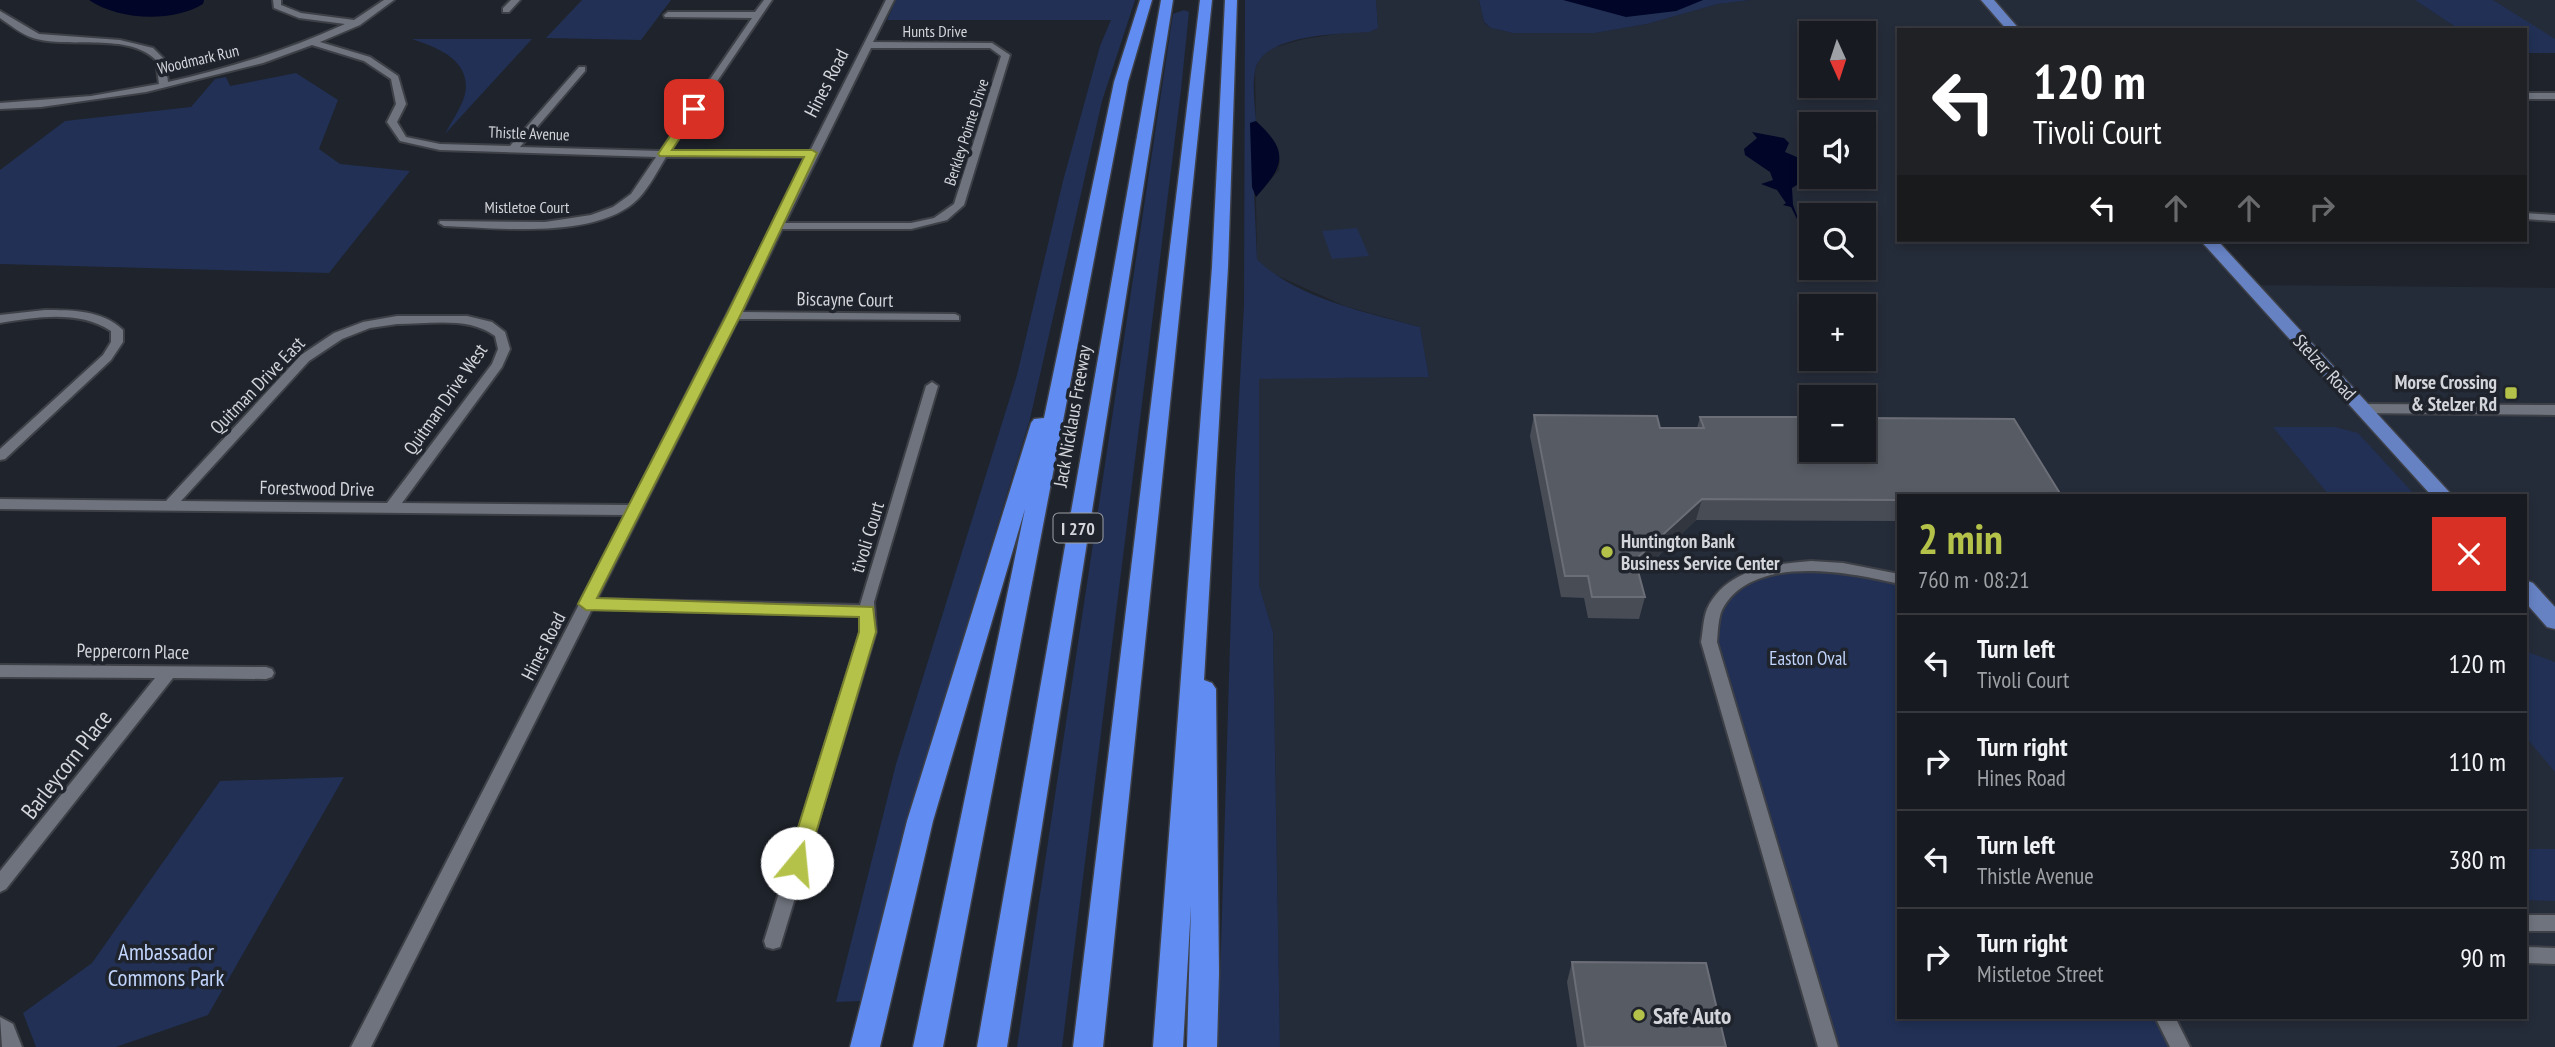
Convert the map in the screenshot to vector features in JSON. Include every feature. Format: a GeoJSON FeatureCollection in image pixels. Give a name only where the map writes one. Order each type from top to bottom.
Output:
{"type":"FeatureCollection","features":[{"type":"Feature","properties":{"kind":"highway"},"geometry":{"type":"LineString","coordinates":[[928,1047],[1121,82],[1146,0]]}},
{"type":"Feature","properties":{"kind":"highway","name":"Jack Nicklaus Freeway"},"geometry":{"type":"LineString","coordinates":[[992,1047],[1167,0]]}},
{"type":"Feature","properties":{"kind":"highway"},"geometry":{"type":"LineString","coordinates":[[1088,1047],[1206,0]]}},
{"type":"Feature","properties":{"kind":"highway"},"geometry":{"type":"LineString","coordinates":[[1202,1047],[1205,961],[1204,670],[1231,0]]}},
{"type":"Feature","properties":{"kind":"highway"},"geometry":{"type":"LineString","coordinates":[[1168,1047],[1220,267]]}},
{"type":"Feature","properties":{"kind":"highway"},"geometry":{"type":"LineString","coordinates":[[865,1047],[920,821],[1040,426],[1067,348]]}},
{"type":"Feature","properties":{"kind":"main road"},"geometry":{"type":"LineString","coordinates":[[1987,0],[2012,28]]}},
{"type":"Feature","properties":{"kind":"main road","name":"Stelzer Road"},"geometry":{"type":"LineString","coordinates":[[2210,242],[2441,494]]}},
{"type":"Feature","properties":{"kind":"main road"},"geometry":{"type":"LineString","coordinates":[[2364,409],[2555,410]]}},
{"type":"Feature","properties":{"kind":"main road"},"geometry":{"type":"LineString","coordinates":[[2527,590],[2555,621]]}},
{"type":"Feature","properties":{"kind":"street"},"geometry":{"type":"LineString","coordinates":[[277,0],[277,6],[299,15],[357,23]]}},
{"type":"Feature","properties":{"kind":"street","name":"Woodmark Run"},"geometry":{"type":"LineString","coordinates":[[5,106],[79,99],[164,84],[258,61],[314,43],[357,23],[390,0]]}},
{"type":"Feature","properties":{"kind":"street"},"geometry":{"type":"LineString","coordinates":[[506,10],[516,0]]}},
{"type":"Feature","properties":{"kind":"street","name":"Mistletoe Court"},"geometry":{"type":"LineString","coordinates":[[444,223],[562,224],[593,220],[620,210],[635,196],[768,0]]}},
{"type":"Feature","properties":{"kind":"street","name":"Hines Road"},"geometry":{"type":"LineString","coordinates":[[361,1047],[734,314],[890,0]]}},
{"type":"Feature","properties":{"kind":"street"},"geometry":{"type":"LineString","coordinates":[[0,14],[21,30],[39,37],[136,45],[153,51],[161,61],[164,84]]}},
{"type":"Feature","properties":{"kind":"street"},"geometry":{"type":"LineString","coordinates":[[668,15],[758,15]]}},
{"type":"Feature","properties":{"kind":"street","name":"Thistle Avenue"},"geometry":{"type":"LineString","coordinates":[[314,43],[367,59],[395,78],[401,104],[392,122],[403,139],[440,147],[664,154],[812,153]]}},
{"type":"Feature","properties":{"kind":"street","name":"Hunts Drive"},"geometry":{"type":"LineString","coordinates":[[867,45],[978,45],[1003,51]]}},
{"type":"Feature","properties":{"kind":"street","name":"Berkley Pointe Drive"},"geometry":{"type":"LineString","coordinates":[[777,226],[911,226],[933,223],[950,215],[959,205],[1007,59],[1003,51]]}},
{"type":"Feature","properties":{"kind":"street"},"geometry":{"type":"LineString","coordinates":[[514,148],[582,69]]}},
{"type":"Feature","properties":{"kind":"street"},"geometry":{"type":"LineString","coordinates":[[2527,96],[2555,96]]}},
{"type":"Feature","properties":{"kind":"street"},"geometry":{"type":"LineString","coordinates":[[0,114],[5,106]]}},
{"type":"Feature","properties":{"kind":"street"},"geometry":{"type":"LineString","coordinates":[[2527,216],[2555,218]]}},
{"type":"Feature","properties":{"kind":"street","name":"Biscayne Court"},"geometry":{"type":"LineString","coordinates":[[734,314],[955,318]]}},
{"type":"Feature","properties":{"kind":"street"},"geometry":{"type":"LineString","coordinates":[[0,319],[55,315],[105,320],[117,330],[117,342],[107,357],[0,456]]}},
{"type":"Feature","properties":{"kind":"street","name":"Quitman Drive East"},"geometry":{"type":"LineString","coordinates":[[170,505],[305,358],[338,336],[367,325],[397,320],[432,320]]}},
{"type":"Feature","properties":{"kind":"street","name":"Quitman Drive West"},"geometry":{"type":"LineString","coordinates":[[391,508],[498,364],[504,349],[500,335],[488,325],[467,320],[432,320]]}},
{"type":"Feature","properties":{"kind":"street","name":"tivoli Court"},"geometry":{"type":"LineString","coordinates":[[773,941],[868,632],[867,602],[932,386]]}},
{"type":"Feature","properties":{"kind":"street","name":"Forestwood Drive"},"geometry":{"type":"LineString","coordinates":[[0,504],[634,510]]}},
{"type":"Feature","properties":{"kind":"street"},"geometry":{"type":"LineString","coordinates":[[1828,1047],[1709,642],[1708,622],[1714,605],[1725,590],[1763,571],[1788,568],[1848,568],[1897,579]]}},
{"type":"Feature","properties":{"kind":"street"},"geometry":{"type":"LineString","coordinates":[[586,604],[867,611]]}},
{"type":"Feature","properties":{"kind":"street","name":"Peppercorn Place"},"geometry":{"type":"LineString","coordinates":[[0,671],[266,674]]}},
{"type":"Feature","properties":{"kind":"street","name":"Barleycorn Place"},"geometry":{"type":"LineString","coordinates":[[0,884],[168,673]]}},
{"type":"Feature","properties":{"kind":"street"},"geometry":{"type":"LineString","coordinates":[[2527,923],[2555,923]]}},
{"type":"Feature","properties":{"kind":"street"},"geometry":{"type":"LineString","coordinates":[[2527,955],[2555,956]]}},
{"type":"Feature","properties":{"kind":"street"},"geometry":{"type":"LineString","coordinates":[[2166,1019],[2180,1047]]}},
{"type":"Feature","properties":{"kind":"street"},"geometry":{"type":"LineString","coordinates":[[0,1026],[6,1030],[12,1047]]}},
{"type":"Feature","properties":{"kind":"shaded area"},"geometry":{"type":"Polygon","coordinates":[[[89,0],[204,0],[203,4],[190,10],[145,17],[115,12],[89,0]]]}},
{"type":"Feature","properties":{"kind":"shaded area"},"geometry":{"type":"Polygon","coordinates":[[[1376,0],[1479,0],[1484,23],[1491,28],[1513,33],[1595,33],[1647,24],[1718,4],[1751,0],[2415,0],[2457,28],[1897,28],[1897,242],[2209,242],[2249,285],[2555,288],[2555,1047],[1280,1047],[1273,632],[1259,585],[1259,378],[1429,377],[1420,327],[1345,306],[1271,273],[1257,259],[1256,197],[1279,170],[1280,160],[1274,142],[1256,121],[1255,71],[1259,59],[1272,48],[1304,39],[1378,28],[1376,0]]]}},
{"type":"Feature","properties":{"kind":"shaded area"},"geometry":{"type":"Polygon","coordinates":[[[1563,0],[1703,0],[1676,11],[1626,17],[1563,0]]]}},
{"type":"Feature","properties":{"kind":"shaded area"},"geometry":{"type":"Polygon","coordinates":[[[2493,0],[2555,0],[2555,39],[2552,39],[2493,0]]]}},
{"type":"Feature","properties":{"kind":"shaded area"},"geometry":{"type":"Polygon","coordinates":[[[1256,121],[1274,142],[1279,159],[1273,176],[1256,197],[1252,187],[1250,123],[1256,121]]]}},
{"type":"Feature","properties":{"kind":"shaded area"},"geometry":{"type":"Polygon","coordinates":[[[1752,132],[1784,138],[1789,143],[1785,152],[1799,158],[1799,184],[1792,188],[1793,205],[1799,223],[1791,207],[1783,205],[1786,203],[1777,190],[1761,184],[1773,180],[1770,172],[1745,155],[1744,149],[1757,138],[1752,132]]]}},
{"type":"Feature","properties":{"kind":"green space"},"geometry":{"type":"Polygon","coordinates":[[[582,0],[671,0],[641,40],[546,38],[582,0]]]}},
{"type":"Feature","properties":{"kind":"green space"},"geometry":{"type":"Polygon","coordinates":[[[896,0],[1135,0],[1102,101],[1030,419],[920,777],[861,1001],[836,1002],[896,764],[1017,375],[1063,181],[1100,46],[1111,20],[887,20],[896,0]]]}},
{"type":"Feature","properties":{"kind":"green space"},"geometry":{"type":"Polygon","coordinates":[[[1245,0],[1376,0],[1378,28],[1369,32],[1303,38],[1271,50],[1260,59],[1254,77],[1256,121],[1251,123],[1257,259],[1273,273],[1312,294],[1356,310],[1420,327],[1429,377],[1259,379],[1259,585],[1273,632],[1280,1047],[1218,1047],[1235,475],[1244,305],[1245,0]]]}},
{"type":"Feature","properties":{"kind":"green space"},"geometry":{"type":"Polygon","coordinates":[[[1479,0],[1751,0],[1718,4],[1647,24],[1595,33],[1513,33],[1491,28],[1484,22],[1479,0]]]}},
{"type":"Feature","properties":{"kind":"green space"},"geometry":{"type":"Polygon","coordinates":[[[2415,0],[2493,0],[2555,39],[2555,53],[2527,53],[2527,28],[2457,28],[2415,0]]]}},
{"type":"Feature","properties":{"kind":"green space"},"geometry":{"type":"Polygon","coordinates":[[[1184,10],[1189,12],[1181,90],[1062,1047],[1017,1047],[1173,14],[1184,10]]]}},
{"type":"Feature","properties":{"kind":"green space"},"geometry":{"type":"Polygon","coordinates":[[[412,39],[532,39],[445,134],[465,94],[463,72],[458,64],[441,51],[412,39]]]}},
{"type":"Feature","properties":{"kind":"green space"},"geometry":{"type":"Polygon","coordinates":[[[296,73],[338,100],[319,149],[340,164],[410,171],[329,273],[0,264],[0,170],[65,121],[191,107],[215,79],[226,77],[230,86],[296,73]]]}},
{"type":"Feature","properties":{"kind":"green space"},"geometry":{"type":"Polygon","coordinates":[[[1357,228],[1369,256],[1332,259],[1322,231],[1357,228]]]}},
{"type":"Feature","properties":{"kind":"green space"},"geometry":{"type":"Polygon","coordinates":[[[2273,427],[2335,427],[2358,433],[2414,494],[2328,494],[2273,427]]]}},
{"type":"Feature","properties":{"kind":"green space","name":"Easton Oval"},"geometry":{"type":"Polygon","coordinates":[[[1788,568],[1897,579],[1897,1019],[2166,1019],[2180,1047],[1828,1047],[1709,642],[1725,590],[1788,568]]]}},
{"type":"Feature","properties":{"kind":"green space"},"geometry":{"type":"Polygon","coordinates":[[[2527,652],[2555,662],[2555,772],[2527,738],[2527,652]]]}},
{"type":"Feature","properties":{"kind":"green space","name":"Ambassador Commons Park"},"geometry":{"type":"Polygon","coordinates":[[[344,777],[208,1015],[116,1047],[36,1047],[23,1013],[92,963],[220,781],[344,777]]]}},
{"type":"Feature","properties":{"kind":"green space"},"geometry":{"type":"Polygon","coordinates":[[[2527,849],[2555,849],[2555,901],[2527,900],[2527,849]]]}},
{"type":"Feature","properties":{"kind":"building","name":"Huntington Bank Business Service Center"},"geometry":{"type":"Polygon","coordinates":[[[1534,415],[1657,416],[1660,428],[1704,428],[1700,417],[1799,417],[1799,462],[1876,462],[1876,418],[2014,419],[2060,494],[1897,494],[1897,500],[1702,499],[1635,560],[1645,597],[1592,597],[1588,576],[1565,576],[1534,415]]]}},
{"type":"Feature","properties":{"kind":"building","name":"Safe Auto"},"geometry":{"type":"Polygon","coordinates":[[[1572,962],[1706,963],[1726,1047],[1585,1047],[1572,962]]]}},
{"type":"Feature","properties":{"kind":"place","name":"Morse Crossing & Stelzer Rd"},"geometry":{"type":"Point","coordinates":[2511,393]}},
{"type":"Feature","properties":{"kind":"place","name":"Huntington Bank Business Service Center"},"geometry":{"type":"Point","coordinates":[1607,552]}},
{"type":"Feature","properties":{"kind":"place","name":"Safe Auto"},"geometry":{"type":"Point","coordinates":[1639,1015]}},
{"type":"Feature","properties":{"kind":"route"},"geometry":{"type":"LineString","coordinates":[[694,109],[664,154],[812,153],[734,314],[586,604],[867,611],[868,632],[797,863]]}}]}
